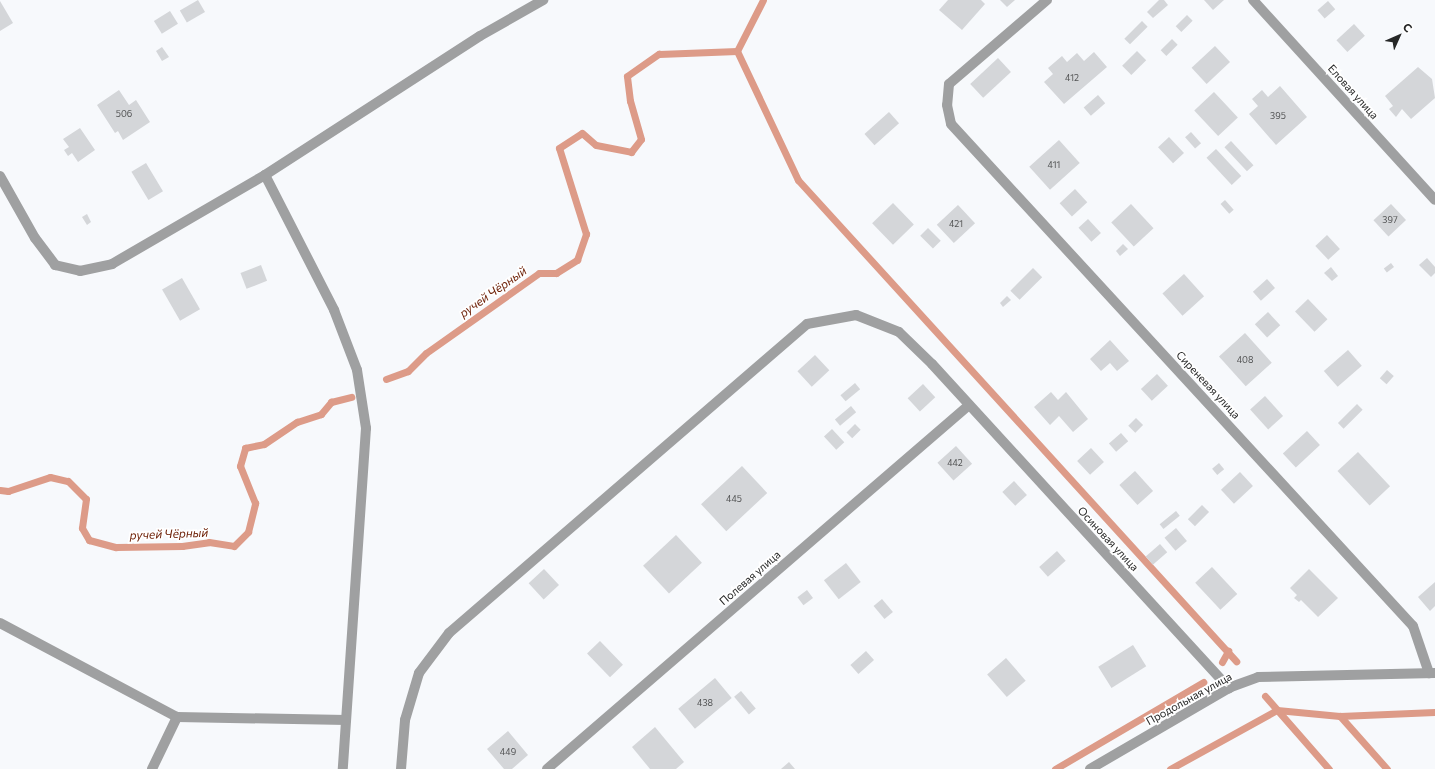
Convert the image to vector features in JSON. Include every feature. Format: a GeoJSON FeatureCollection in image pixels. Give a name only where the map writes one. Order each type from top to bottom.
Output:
{"type":"FeatureCollection","features":[{"type":"Feature","properties":{"kind":"street"},"geometry":{"type":"LineString","coordinates":[[0,176],[35,238],[55,265],[80,272],[112,264],[265,176],[480,36],[543,0]]}},
{"type":"Feature","properties":{"kind":"street","name":"Сиреневая улица"},"geometry":{"type":"LineString","coordinates":[[1047,0],[949,84],[947,105],[951,124],[1413,626],[1432,673]]}},
{"type":"Feature","properties":{"kind":"street","name":"Еловая улица"},"geometry":{"type":"LineString","coordinates":[[1253,0],[1435,200]]}},
{"type":"Feature","properties":{"kind":"street"},"geometry":{"type":"LineString","coordinates":[[265,176],[334,310],[357,370],[366,428],[342,769]]}},
{"type":"Feature","properties":{"kind":"street","name":"Осиновая улица"},"geometry":{"type":"LineString","coordinates":[[401,769],[406,720],[419,673],[449,633],[807,324],[856,315],[899,332],[1229,688]]}},
{"type":"Feature","properties":{"kind":"street","name":"Полевая улица"},"geometry":{"type":"LineString","coordinates":[[547,769],[969,406]]}},
{"type":"Feature","properties":{"kind":"street"},"geometry":{"type":"LineString","coordinates":[[0,623],[177,717],[346,720]]}},
{"type":"Feature","properties":{"kind":"street","name":"Продольная улица"},"geometry":{"type":"LineString","coordinates":[[1090,769],[1229,688],[1258,677],[1432,673]]}},
{"type":"Feature","properties":{"kind":"street"},"geometry":{"type":"LineString","coordinates":[[152,769],[177,717]]}},
{"type":"Feature","properties":{"kind":"building"},"geometry":{"type":"Polygon","coordinates":[[[198,0],[205,12],[187,23],[180,10],[198,0]]]}},
{"type":"Feature","properties":{"kind":"building"},"geometry":{"type":"Polygon","coordinates":[[[948,0],[981,0],[985,4],[962,30],[939,10],[948,0]]]}},
{"type":"Feature","properties":{"kind":"building"},"geometry":{"type":"Polygon","coordinates":[[[1000,0],[1015,0],[1007,7],[1000,0]]]}},
{"type":"Feature","properties":{"kind":"building"},"geometry":{"type":"Polygon","coordinates":[[[1159,0],[1164,0],[1168,5],[1153,18],[1147,12],[1159,0]]]}},
{"type":"Feature","properties":{"kind":"building"},"geometry":{"type":"Polygon","coordinates":[[[1204,0],[1224,0],[1213,10],[1204,0]]]}},
{"type":"Feature","properties":{"kind":"building"},"geometry":{"type":"Polygon","coordinates":[[[0,1],[13,23],[0,31],[0,1]]]}},
{"type":"Feature","properties":{"kind":"building"},"geometry":{"type":"Polygon","coordinates":[[[1328,1],[1335,9],[1325,18],[1317,10],[1328,1]]]}},
{"type":"Feature","properties":{"kind":"building"},"geometry":{"type":"Polygon","coordinates":[[[170,11],[178,24],[162,34],[154,21],[170,11]]]}},
{"type":"Feature","properties":{"kind":"building"},"geometry":{"type":"Polygon","coordinates":[[[1187,15],[1193,21],[1181,32],[1176,26],[1187,15]]]}},
{"type":"Feature","properties":{"kind":"building"},"geometry":{"type":"Polygon","coordinates":[[[1142,21],[1148,27],[1130,44],[1124,39],[1142,21]]]}},
{"type":"Feature","properties":{"kind":"building"},"geometry":{"type":"Polygon","coordinates":[[[1354,24],[1365,36],[1347,52],[1336,40],[1354,24]]]}},
{"type":"Feature","properties":{"kind":"building"},"geometry":{"type":"Polygon","coordinates":[[[1172,39],[1178,45],[1166,56],[1161,50],[1172,39]]]}},
{"type":"Feature","properties":{"kind":"building"},"geometry":{"type":"Polygon","coordinates":[[[1215,46],[1230,62],[1207,84],[1192,68],[1215,46]]]}},
{"type":"Feature","properties":{"kind":"building"},"geometry":{"type":"Polygon","coordinates":[[[162,47],[169,57],[162,61],[156,51],[162,47]]]}},
{"type":"Feature","properties":{"kind":"building"},"geometry":{"type":"Polygon","coordinates":[[[1137,51],[1146,60],[1131,75],[1122,66],[1137,51]]]}},
{"type":"Feature","properties":{"kind":"building"},"geometry":{"type":"Polygon","coordinates":[[[1094,52],[1107,67],[1064,104],[1044,82],[1053,74],[1048,68],[1062,56],[1067,62],[1077,53],[1084,61],[1094,52]]]}},
{"type":"Feature","properties":{"kind":"building"},"geometry":{"type":"Polygon","coordinates":[[[998,58],[1011,72],[983,98],[970,84],[998,58]]]}},
{"type":"Feature","properties":{"kind":"building"},"geometry":{"type":"Polygon","coordinates":[[[1418,67],[1432,79],[1435,98],[1411,119],[1402,109],[1396,117],[1389,109],[1393,106],[1385,96],[1418,67]]]}},
{"type":"Feature","properties":{"kind":"building"},"geometry":{"type":"Polygon","coordinates":[[[1280,86],[1307,117],[1276,145],[1249,114],[1258,106],[1252,99],[1262,90],[1268,97],[1280,86]]]}},
{"type":"Feature","properties":{"kind":"building"},"geometry":{"type":"Polygon","coordinates":[[[119,90],[129,105],[136,100],[150,122],[123,140],[118,131],[115,133],[97,105],[119,90]]]}},
{"type":"Feature","properties":{"kind":"building"},"geometry":{"type":"Polygon","coordinates":[[[1214,92],[1238,118],[1218,136],[1194,110],[1214,92]]]}},
{"type":"Feature","properties":{"kind":"building"},"geometry":{"type":"Polygon","coordinates":[[[1098,95],[1105,103],[1091,116],[1084,107],[1098,95]]]}},
{"type":"Feature","properties":{"kind":"building"},"geometry":{"type":"Polygon","coordinates":[[[889,112],[899,123],[875,145],[864,134],[889,112]]]}},
{"type":"Feature","properties":{"kind":"building"},"geometry":{"type":"Polygon","coordinates":[[[80,128],[95,150],[78,162],[72,153],[68,156],[64,150],[69,147],[63,139],[80,128]]]}},
{"type":"Feature","properties":{"kind":"building"},"geometry":{"type":"Polygon","coordinates":[[[1191,132],[1201,143],[1195,149],[1185,137],[1191,132]]]}},
{"type":"Feature","properties":{"kind":"building"},"geometry":{"type":"Polygon","coordinates":[[[1169,137],[1184,153],[1173,163],[1158,147],[1169,137]]]}},
{"type":"Feature","properties":{"kind":"building"},"geometry":{"type":"Polygon","coordinates":[[[1059,140],[1080,163],[1050,190],[1029,167],[1059,140]]]}},
{"type":"Feature","properties":{"kind":"building"},"geometry":{"type":"Polygon","coordinates":[[[1231,141],[1254,165],[1247,171],[1224,147],[1231,141]]]}},
{"type":"Feature","properties":{"kind":"building"},"geometry":{"type":"Polygon","coordinates":[[[1216,149],[1241,176],[1232,185],[1206,158],[1216,149]]]}},
{"type":"Feature","properties":{"kind":"building"},"geometry":{"type":"Polygon","coordinates":[[[146,163],[163,191],[148,200],[131,172],[146,163]]]}},
{"type":"Feature","properties":{"kind":"building"},"geometry":{"type":"Polygon","coordinates":[[[1075,189],[1087,202],[1072,216],[1060,203],[1075,189]]]}},
{"type":"Feature","properties":{"kind":"building"},"geometry":{"type":"Polygon","coordinates":[[[1225,200],[1234,210],[1229,214],[1221,204],[1225,200]]]}},
{"type":"Feature","properties":{"kind":"building"},"geometry":{"type":"Polygon","coordinates":[[[893,203],[914,225],[893,245],[872,223],[893,203]]]}},
{"type":"Feature","properties":{"kind":"building"},"geometry":{"type":"Polygon","coordinates":[[[1131,204],[1154,228],[1134,247],[1111,222],[1131,204]]]}},
{"type":"Feature","properties":{"kind":"building"},"geometry":{"type":"Polygon","coordinates":[[[1391,204],[1406,220],[1388,236],[1373,220],[1391,204]]]}},
{"type":"Feature","properties":{"kind":"building"},"geometry":{"type":"Polygon","coordinates":[[[958,205],[975,223],[954,243],[937,225],[958,205]]]}},
{"type":"Feature","properties":{"kind":"building"},"geometry":{"type":"Polygon","coordinates":[[[87,214],[91,222],[87,225],[82,217],[87,214]]]}},
{"type":"Feature","properties":{"kind":"building"},"geometry":{"type":"Polygon","coordinates":[[[1088,219],[1101,233],[1091,242],[1078,228],[1088,219]]]}},
{"type":"Feature","properties":{"kind":"building"},"geometry":{"type":"Polygon","coordinates":[[[928,228],[941,241],[933,249],[920,236],[928,228]]]}},
{"type":"Feature","properties":{"kind":"building"},"geometry":{"type":"Polygon","coordinates":[[[1327,235],[1340,249],[1328,260],[1315,246],[1327,235]]]}},
{"type":"Feature","properties":{"kind":"building"},"geometry":{"type":"Polygon","coordinates":[[[1123,244],[1128,249],[1120,256],[1116,251],[1123,244]]]}},
{"type":"Feature","properties":{"kind":"building"},"geometry":{"type":"Polygon","coordinates":[[[1427,258],[1435,267],[1435,273],[1431,277],[1419,265],[1427,258]]]}},
{"type":"Feature","properties":{"kind":"building"},"geometry":{"type":"Polygon","coordinates":[[[1391,263],[1394,267],[1387,272],[1384,268],[1391,263]]]}},
{"type":"Feature","properties":{"kind":"building"},"geometry":{"type":"Polygon","coordinates":[[[261,265],[267,281],[247,289],[240,273],[261,265]]]}},
{"type":"Feature","properties":{"kind":"building"},"geometry":{"type":"Polygon","coordinates":[[[1331,267],[1338,276],[1332,281],[1324,273],[1331,267]]]}},
{"type":"Feature","properties":{"kind":"building"},"geometry":{"type":"Polygon","coordinates":[[[1033,268],[1042,277],[1020,300],[1010,291],[1033,268]]]}},
{"type":"Feature","properties":{"kind":"building"},"geometry":{"type":"Polygon","coordinates":[[[1184,274],[1204,296],[1183,316],[1162,293],[1184,274]]]}},
{"type":"Feature","properties":{"kind":"building"},"geometry":{"type":"Polygon","coordinates":[[[182,278],[200,309],[180,321],[162,290],[182,278]]]}},
{"type":"Feature","properties":{"kind":"building"},"geometry":{"type":"Polygon","coordinates":[[[1267,279],[1275,288],[1261,301],[1253,292],[1267,279]]]}},
{"type":"Feature","properties":{"kind":"building"},"geometry":{"type":"Polygon","coordinates":[[[1007,296],[1011,300],[1003,307],[1000,303],[1007,296]]]}},
{"type":"Feature","properties":{"kind":"building"},"geometry":{"type":"Polygon","coordinates":[[[1308,299],[1327,319],[1315,332],[1295,312],[1308,299]]]}},
{"type":"Feature","properties":{"kind":"building"},"geometry":{"type":"Polygon","coordinates":[[[1268,312],[1280,325],[1267,337],[1255,324],[1268,312]]]}},
{"type":"Feature","properties":{"kind":"building"},"geometry":{"type":"Polygon","coordinates":[[[1245,333],[1272,363],[1246,386],[1219,356],[1245,333]]]}},
{"type":"Feature","properties":{"kind":"building"},"geometry":{"type":"Polygon","coordinates":[[[1110,340],[1129,361],[1117,371],[1110,363],[1101,371],[1090,359],[1110,340]]]}},
{"type":"Feature","properties":{"kind":"building"},"geometry":{"type":"Polygon","coordinates":[[[1348,350],[1362,366],[1338,387],[1324,371],[1348,350]]]}},
{"type":"Feature","properties":{"kind":"building"},"geometry":{"type":"Polygon","coordinates":[[[815,355],[829,370],[812,387],[797,371],[815,355]]]}},
{"type":"Feature","properties":{"kind":"building"},"geometry":{"type":"Polygon","coordinates":[[[1387,370],[1394,376],[1387,384],[1380,378],[1387,370]]]}},
{"type":"Feature","properties":{"kind":"building"},"geometry":{"type":"Polygon","coordinates":[[[1157,374],[1168,386],[1152,401],[1141,389],[1157,374]]]}},
{"type":"Feature","properties":{"kind":"building"},"geometry":{"type":"Polygon","coordinates":[[[855,383],[860,389],[846,401],[840,395],[855,383]]]}},
{"type":"Feature","properties":{"kind":"building"},"geometry":{"type":"Polygon","coordinates":[[[923,384],[935,397],[920,411],[908,398],[923,384]]]}},
{"type":"Feature","properties":{"kind":"building"},"geometry":{"type":"Polygon","coordinates":[[[1051,392],[1058,400],[1066,392],[1088,419],[1073,432],[1059,416],[1050,425],[1034,407],[1051,392]]]}},
{"type":"Feature","properties":{"kind":"building"},"geometry":{"type":"Polygon","coordinates":[[[1265,396],[1283,416],[1268,429],[1250,409],[1265,396]]]}},
{"type":"Feature","properties":{"kind":"building"},"geometry":{"type":"Polygon","coordinates":[[[1357,404],[1363,410],[1344,429],[1338,423],[1357,404]]]}},
{"type":"Feature","properties":{"kind":"building"},"geometry":{"type":"Polygon","coordinates":[[[851,406],[856,412],[840,426],[835,419],[851,406]]]}},
{"type":"Feature","properties":{"kind":"building"},"geometry":{"type":"Polygon","coordinates":[[[1136,418],[1143,425],[1135,433],[1128,426],[1136,418]]]}},
{"type":"Feature","properties":{"kind":"building"},"geometry":{"type":"Polygon","coordinates":[[[855,424],[861,430],[852,438],[847,432],[855,424]]]}},
{"type":"Feature","properties":{"kind":"building"},"geometry":{"type":"Polygon","coordinates":[[[832,429],[844,442],[836,450],[824,437],[832,429]]]}},
{"type":"Feature","properties":{"kind":"building"},"geometry":{"type":"Polygon","coordinates":[[[1307,431],[1320,445],[1296,467],[1283,454],[1307,431]]]}},
{"type":"Feature","properties":{"kind":"building"},"geometry":{"type":"Polygon","coordinates":[[[1121,433],[1128,441],[1116,452],[1109,443],[1121,433]]]}},
{"type":"Feature","properties":{"kind":"building"},"geometry":{"type":"Polygon","coordinates":[[[956,446],[972,464],[953,481],[937,463],[956,446]]]}},
{"type":"Feature","properties":{"kind":"building"},"geometry":{"type":"Polygon","coordinates":[[[1091,448],[1104,462],[1090,475],[1077,461],[1091,448]]]}},
{"type":"Feature","properties":{"kind":"building"},"geometry":{"type":"Polygon","coordinates":[[[1358,452],[1390,486],[1370,505],[1338,471],[1358,452]]]}},
{"type":"Feature","properties":{"kind":"building"},"geometry":{"type":"Polygon","coordinates":[[[1219,463],[1224,469],[1217,475],[1212,469],[1219,463]]]}},
{"type":"Feature","properties":{"kind":"building"},"geometry":{"type":"Polygon","coordinates":[[[742,466],[767,493],[726,531],[701,504],[742,466]]]}},
{"type":"Feature","properties":{"kind":"building"},"geometry":{"type":"Polygon","coordinates":[[[1135,471],[1153,491],[1137,505],[1119,485],[1135,471]]]}},
{"type":"Feature","properties":{"kind":"building"},"geometry":{"type":"Polygon","coordinates":[[[1240,472],[1253,486],[1234,504],[1221,490],[1240,472]]]}},
{"type":"Feature","properties":{"kind":"building"},"geometry":{"type":"Polygon","coordinates":[[[1014,481],[1027,495],[1015,506],[1002,492],[1014,481]]]}},
{"type":"Feature","properties":{"kind":"building"},"geometry":{"type":"Polygon","coordinates":[[[1202,505],[1209,512],[1195,526],[1188,519],[1202,505]]]}},
{"type":"Feature","properties":{"kind":"building"},"geometry":{"type":"Polygon","coordinates":[[[1176,511],[1180,516],[1163,529],[1160,524],[1176,511]]]}},
{"type":"Feature","properties":{"kind":"building"},"geometry":{"type":"Polygon","coordinates":[[[1176,528],[1187,541],[1175,551],[1165,538],[1176,528]]]}},
{"type":"Feature","properties":{"kind":"building"},"geometry":{"type":"Polygon","coordinates":[[[676,535],[702,563],[669,593],[643,566],[676,535]]]}},
{"type":"Feature","properties":{"kind":"building"},"geometry":{"type":"Polygon","coordinates":[[[1160,544],[1167,552],[1153,565],[1146,556],[1160,544]]]}},
{"type":"Feature","properties":{"kind":"building"},"geometry":{"type":"Polygon","coordinates":[[[1057,551],[1066,561],[1048,577],[1039,567],[1057,551]]]}},
{"type":"Feature","properties":{"kind":"building"},"geometry":{"type":"Polygon","coordinates":[[[846,563],[861,582],[839,599],[824,580],[846,563]]]}},
{"type":"Feature","properties":{"kind":"building"},"geometry":{"type":"Polygon","coordinates":[[[1212,567],[1237,594],[1220,610],[1195,583],[1212,567]]]}},
{"type":"Feature","properties":{"kind":"building"},"geometry":{"type":"Polygon","coordinates":[[[544,569],[559,585],[544,599],[529,583],[544,569]]]}},
{"type":"Feature","properties":{"kind":"building"},"geometry":{"type":"Polygon","coordinates":[[[1309,569],[1338,598],[1318,617],[1301,600],[1299,602],[1294,598],[1297,595],[1290,588],[1309,569]]]}},
{"type":"Feature","properties":{"kind":"building"},"geometry":{"type":"Polygon","coordinates":[[[1435,582],[1435,606],[1430,611],[1418,597],[1435,582]]]}},
{"type":"Feature","properties":{"kind":"building"},"geometry":{"type":"Polygon","coordinates":[[[807,590],[813,598],[803,605],[797,597],[807,590]]]}},
{"type":"Feature","properties":{"kind":"building"},"geometry":{"type":"Polygon","coordinates":[[[882,599],[893,612],[885,619],[874,606],[882,599]]]}},
{"type":"Feature","properties":{"kind":"building"},"geometry":{"type":"Polygon","coordinates":[[[600,641],[623,665],[610,677],[587,654],[600,641]]]}},
{"type":"Feature","properties":{"kind":"building"},"geometry":{"type":"Polygon","coordinates":[[[1133,645],[1146,666],[1111,688],[1098,667],[1133,645]]]}},
{"type":"Feature","properties":{"kind":"building"},"geometry":{"type":"Polygon","coordinates":[[[866,651],[874,660],[858,674],[850,665],[866,651]]]}},
{"type":"Feature","properties":{"kind":"building"},"geometry":{"type":"Polygon","coordinates":[[[1006,658],[1026,681],[1007,697],[987,674],[1006,658]]]}},
{"type":"Feature","properties":{"kind":"building"},"geometry":{"type":"Polygon","coordinates":[[[715,678],[732,698],[695,729],[678,709],[715,678]]]}},
{"type":"Feature","properties":{"kind":"building"},"geometry":{"type":"Polygon","coordinates":[[[741,691],[756,709],[749,714],[734,697],[741,691]]]}},
{"type":"Feature","properties":{"kind":"building"},"geometry":{"type":"Polygon","coordinates":[[[655,727],[684,762],[676,769],[650,769],[632,747],[655,727]]]}},
{"type":"Feature","properties":{"kind":"building"},"geometry":{"type":"Polygon","coordinates":[[[508,731],[528,755],[512,769],[504,769],[487,749],[508,731]]]}},
{"type":"Feature","properties":{"kind":"building"},"geometry":{"type":"Polygon","coordinates":[[[789,762],[795,769],[781,769],[789,762]]]}},
{"type":"Feature","properties":{"kind":"waterway","name":"ручей Чёрный"},"geometry":{"type":"LineString","coordinates":[[386,379],[408,371],[426,353],[539,273],[556,273],[577,260],[586,234],[559,148],[582,133],[596,145],[631,152],[641,139],[630,101],[627,76],[659,54],[737,51],[763,0]]}},
{"type":"Feature","properties":{"kind":"waterway"},"geometry":{"type":"LineString","coordinates":[[737,51],[798,180],[1236,661]]}},
{"type":"Feature","properties":{"kind":"waterway","name":"ручей Чёрный"},"geometry":{"type":"LineString","coordinates":[[0,490],[8,491],[50,477],[68,481],[86,499],[82,528],[89,540],[116,547],[182,546],[209,542],[234,546],[248,532],[255,503],[240,466],[245,448],[264,444],[297,422],[321,414],[331,402],[351,397]]}},
{"type":"Feature","properties":{"kind":"waterway"},"geometry":{"type":"LineString","coordinates":[[1222,662],[1228,651]]}},
{"type":"Feature","properties":{"kind":"waterway"},"geometry":{"type":"LineString","coordinates":[[1055,769],[1203,682]]}},
{"type":"Feature","properties":{"kind":"waterway"},"geometry":{"type":"LineString","coordinates":[[1265,696],[1329,769]]}},
{"type":"Feature","properties":{"kind":"waterway"},"geometry":{"type":"LineString","coordinates":[[1170,769],[1277,710],[1340,716]]}},
{"type":"Feature","properties":{"kind":"waterway"},"geometry":{"type":"LineString","coordinates":[[1387,769],[1340,716],[1435,712]]}}]}
